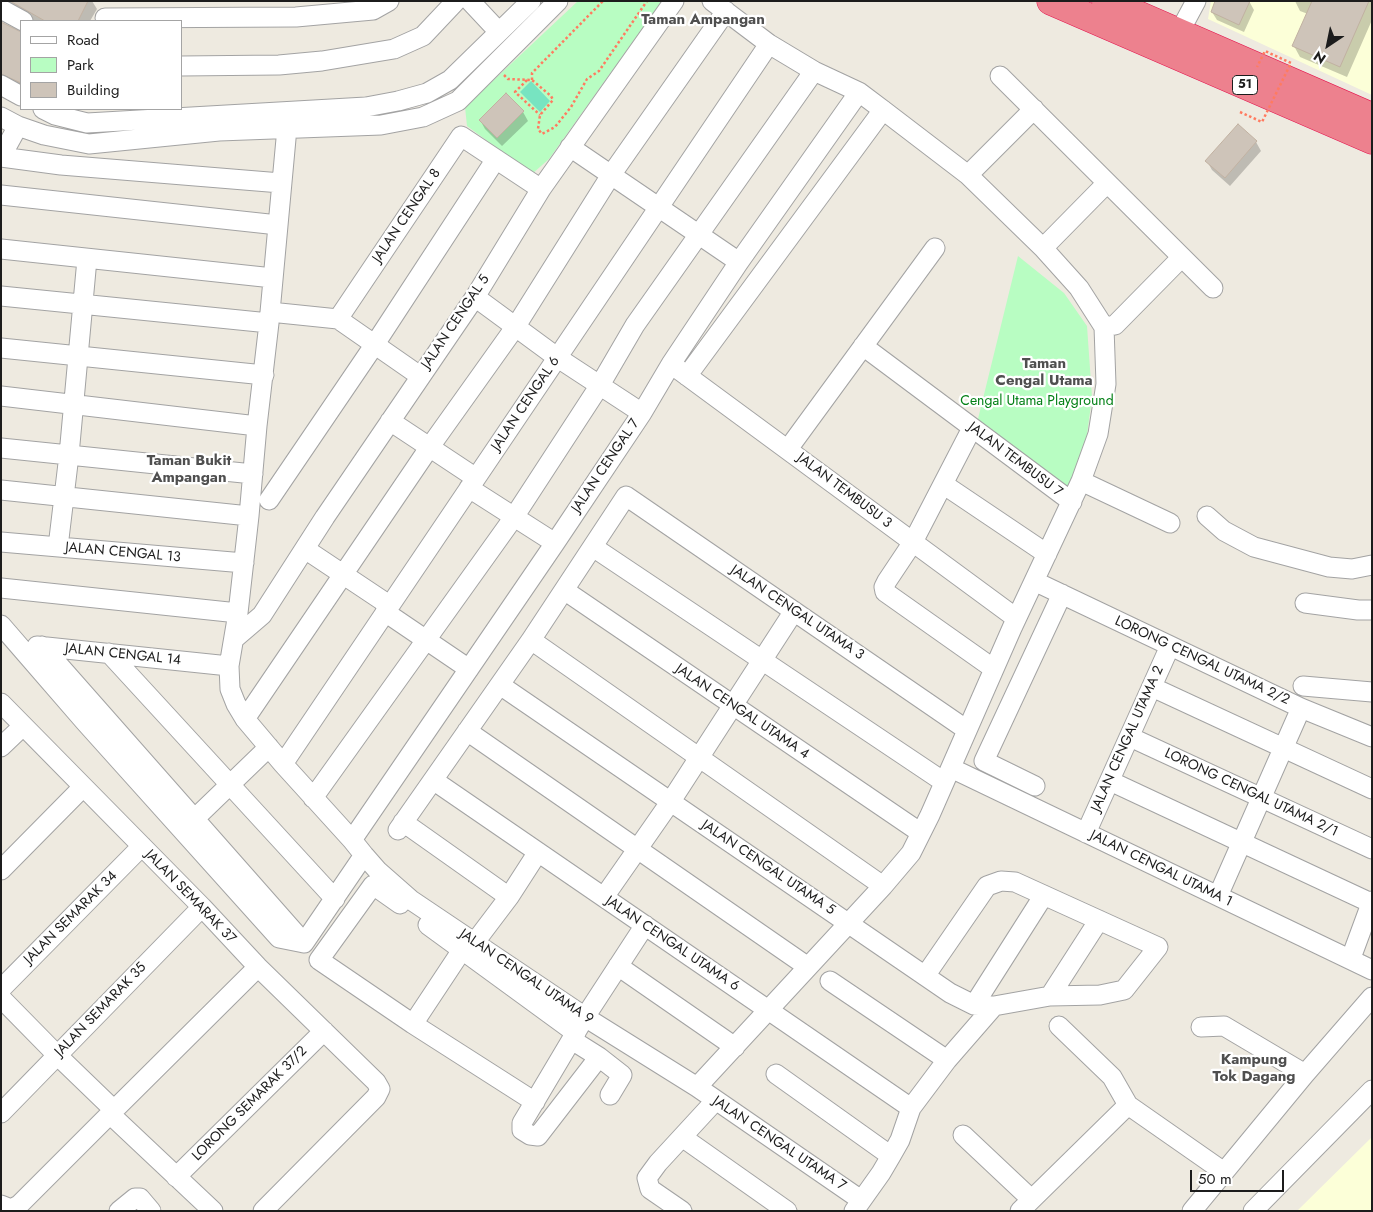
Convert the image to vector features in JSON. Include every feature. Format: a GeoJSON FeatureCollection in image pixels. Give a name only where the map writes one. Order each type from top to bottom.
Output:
{"type":"FeatureCollection","features":[{"type":"Feature","properties":{"kind":"highway","name":"51"},"geometry":{"type":"LineString","coordinates":[[1051,1],[1174,42],[1257,67],[1372,140]]}},
{"type":"Feature","properties":{"kind":"highway","name":"51"},"geometry":{"type":"LineString","coordinates":[[1106,1],[1174,42],[1323,108],[1372,118]]}},
{"type":"Feature","properties":{"kind":"street"},"geometry":{"type":"LineString","coordinates":[[107,13],[296,16],[373,10],[390,1]]}},
{"type":"Feature","properties":{"kind":"street"},"geometry":{"type":"LineString","coordinates":[[182,66],[279,65],[322,61],[394,49],[423,36],[456,1]]}},
{"type":"Feature","properties":{"kind":"street"},"geometry":{"type":"LineString","coordinates":[[470,1],[499,32]]}},
{"type":"Feature","properties":{"kind":"street"},"geometry":{"type":"LineString","coordinates":[[44,135],[53,111],[87,123],[366,107],[398,101],[427,93],[450,80],[531,1]]}},
{"type":"Feature","properties":{"kind":"street"},"geometry":{"type":"LineString","coordinates":[[1,116],[18,126],[44,135],[88,144],[219,131],[381,125],[423,117],[458,101],[558,1]]}},
{"type":"Feature","properties":{"kind":"street","name":"JALAN CENGAL 5"},"geometry":{"type":"LineString","coordinates":[[234,639],[262,616],[474,297],[541,189],[674,1]]}},
{"type":"Feature","properties":{"kind":"street"},"geometry":{"type":"LineString","coordinates":[[1174,42],[1196,1]]}},
{"type":"Feature","properties":{"kind":"street"},"geometry":{"type":"LineString","coordinates":[[245,719],[430,448],[516,326],[719,6],[769,44],[814,71],[859,92],[968,175],[1043,248],[1079,288],[1104,327],[1106,384],[1098,434],[1081,482],[1016,618],[948,775],[911,853],[883,886],[697,1087]]}},
{"type":"Feature","properties":{"kind":"street"},"geometry":{"type":"LineString","coordinates":[[1,9],[21,20]]}},
{"type":"Feature","properties":{"kind":"street","name":"JALAN CENGAL 6"},"geometry":{"type":"LineString","coordinates":[[283,764],[769,44]]}},
{"type":"Feature","properties":{"kind":"street"},"geometry":{"type":"LineString","coordinates":[[313,798],[514,517],[600,385],[635,325],[814,71]]}},
{"type":"Feature","properties":{"kind":"street"},"geometry":{"type":"LineString","coordinates":[[1000,76],[1213,288]]}},
{"type":"Feature","properties":{"kind":"street"},"geometry":{"type":"LineString","coordinates":[[1,85],[20,95]]}},
{"type":"Feature","properties":{"kind":"street","name":"JALAN CENGAL 7"},"geometry":{"type":"LineString","coordinates":[[352,840],[555,543],[642,413],[671,364],[739,262],[859,92]]}},
{"type":"Feature","properties":{"kind":"street"},"geometry":{"type":"LineString","coordinates":[[1323,108],[1372,110]]}},
{"type":"Feature","properties":{"kind":"street"},"geometry":{"type":"LineString","coordinates":[[1323,108],[1372,151]]}},
{"type":"Feature","properties":{"kind":"street"},"geometry":{"type":"LineString","coordinates":[[968,175],[1034,109]]}},
{"type":"Feature","properties":{"kind":"street"},"geometry":{"type":"LineString","coordinates":[[687,376],[883,110]]}},
{"type":"Feature","properties":{"kind":"street"},"geometry":{"type":"LineString","coordinates":[[18,126],[1,157],[61,165],[281,184]]}},
{"type":"Feature","properties":{"kind":"street","name":"JALAN CENGAL UTAMA 9"},"geometry":{"type":"LineString","coordinates":[[287,128],[264,375],[257,426],[250,516],[238,614],[229,666],[230,689],[236,704],[245,719],[364,856],[411,900],[578,1030],[697,1087]]}},
{"type":"Feature","properties":{"kind":"street","name":"JALAN CENGAL 8"},"geometry":{"type":"LineString","coordinates":[[338,319],[461,136],[541,189]]}},
{"type":"Feature","properties":{"kind":"street"},"geometry":{"type":"LineString","coordinates":[[570,147],[739,262]]}},
{"type":"Feature","properties":{"kind":"street"},"geometry":{"type":"LineString","coordinates":[[269,500],[375,344],[496,159]]}},
{"type":"Feature","properties":{"kind":"street"},"geometry":{"type":"LineString","coordinates":[[1043,248],[1107,183]]}},
{"type":"Feature","properties":{"kind":"street"},"geometry":{"type":"LineString","coordinates":[[1,195],[278,225]]}},
{"type":"Feature","properties":{"kind":"street"},"geometry":{"type":"LineString","coordinates":[[788,449],[935,248]]}},
{"type":"Feature","properties":{"kind":"street"},"geometry":{"type":"LineString","coordinates":[[1,249],[273,278]]}},
{"type":"Feature","properties":{"kind":"street"},"geometry":{"type":"LineString","coordinates":[[1104,327],[1115,324],[1182,257]]}},
{"type":"Feature","properties":{"kind":"street"},"geometry":{"type":"LineString","coordinates":[[58,547],[74,406],[87,259]]}},
{"type":"Feature","properties":{"kind":"street"},"geometry":{"type":"LineString","coordinates":[[1,296],[269,318],[338,319],[420,376]]}},
{"type":"Feature","properties":{"kind":"street"},"geometry":{"type":"LineString","coordinates":[[474,297],[558,358],[642,413]]}},
{"type":"Feature","properties":{"kind":"street","name":"JALAN TEMBUSU 7"},"geometry":{"type":"LineString","coordinates":[[863,346],[1072,502]]}},
{"type":"Feature","properties":{"kind":"street"},"geometry":{"type":"LineString","coordinates":[[1,348],[264,375]]}},
{"type":"Feature","properties":{"kind":"street","name":"JALAN TEMBUSU 3"},"geometry":{"type":"LineString","coordinates":[[671,364],[1016,618]]}},
{"type":"Feature","properties":{"kind":"street"},"geometry":{"type":"LineString","coordinates":[[1,396],[257,426]]}},
{"type":"Feature","properties":{"kind":"street"},"geometry":{"type":"LineString","coordinates":[[390,421],[430,448],[514,517],[555,543]]}},
{"type":"Feature","properties":{"kind":"street"},"geometry":{"type":"LineString","coordinates":[[972,428],[912,542],[886,580],[884,587],[885,592],[994,669]]}},
{"type":"Feature","properties":{"kind":"street"},"geometry":{"type":"LineString","coordinates":[[1,448],[253,474]]}},
{"type":"Feature","properties":{"kind":"street"},"geometry":{"type":"LineString","coordinates":[[1081,482],[1170,523]]}},
{"type":"Feature","properties":{"kind":"street"},"geometry":{"type":"LineString","coordinates":[[943,484],[1047,554]]}},
{"type":"Feature","properties":{"kind":"street"},"geometry":{"type":"LineString","coordinates":[[1,490],[250,516]]}},
{"type":"Feature","properties":{"kind":"street","name":"JALAN CENGAL UTAMA 3"},"geometry":{"type":"LineString","coordinates":[[593,547],[626,496],[967,730]]}},
{"type":"Feature","properties":{"kind":"street"},"geometry":{"type":"LineString","coordinates":[[1207,516],[1224,531],[1254,548],[1330,567],[1352,569],[1372,565]]}},
{"type":"Feature","properties":{"kind":"street","name":"JALAN CENGAL 13"},"geometry":{"type":"LineString","coordinates":[[1,542],[244,563]]}},
{"type":"Feature","properties":{"kind":"street"},"geometry":{"type":"LineString","coordinates":[[509,897],[400,826],[500,685],[593,547]]}},
{"type":"Feature","properties":{"kind":"street","name":"JALAN CENGAL UTAMA 1"},"geometry":{"type":"LineString","coordinates":[[593,547],[763,661],[948,775],[1086,833],[1352,958],[1372,970]]}},
{"type":"Feature","properties":{"kind":"street"},"geometry":{"type":"LineString","coordinates":[[305,549],[344,575],[426,641],[469,669]]}},
{"type":"Feature","properties":{"kind":"street","name":"LORONG CENGAL UTAMA 2/2"},"geometry":{"type":"LineString","coordinates":[[1034,581],[1301,708],[1372,737]]}},
{"type":"Feature","properties":{"kind":"street"},"geometry":{"type":"LineString","coordinates":[[1,588],[238,614]]}},
{"type":"Feature","properties":{"kind":"street","name":"JALAN CENGAL UTAMA 4"},"geometry":{"type":"LineString","coordinates":[[564,590],[921,833]]}},
{"type":"Feature","properties":{"kind":"street"},"geometry":{"type":"LineString","coordinates":[[1035,786],[984,761],[1062,594]]}},
{"type":"Feature","properties":{"kind":"street"},"geometry":{"type":"LineString","coordinates":[[1305,603],[1372,610]]}},
{"type":"Feature","properties":{"kind":"street"},"geometry":{"type":"LineString","coordinates":[[604,897],[700,758],[794,611]]}},
{"type":"Feature","properties":{"kind":"street"},"geometry":{"type":"LineString","coordinates":[[1,625],[188,825]]}},
{"type":"Feature","properties":{"kind":"street"},"geometry":{"type":"LineString","coordinates":[[531,640],[883,886]]}},
{"type":"Feature","properties":{"kind":"street","name":"JALAN CENGAL 14"},"geometry":{"type":"LineString","coordinates":[[17,644],[229,666]]}},
{"type":"Feature","properties":{"kind":"street"},"geometry":{"type":"LineString","coordinates":[[42,646],[279,938],[304,943],[364,856]]}},
{"type":"Feature","properties":{"kind":"street","name":"JALAN CENGAL UTAMA 2"},"geometry":{"type":"LineString","coordinates":[[1086,833],[1170,646]]}},
{"type":"Feature","properties":{"kind":"street"},"geometry":{"type":"LineString","coordinates":[[109,653],[230,786],[336,897],[353,912]]}},
{"type":"Feature","properties":{"kind":"street","name":"JALAN CENGAL UTAMA 5"},"geometry":{"type":"LineString","coordinates":[[500,685],[950,993],[974,1006],[994,1006],[1050,996],[1100,995],[1124,990],[1158,947],[1099,920]]}},
{"type":"Feature","properties":{"kind":"street"},"geometry":{"type":"LineString","coordinates":[[1303,686],[1372,692]]}},
{"type":"Feature","properties":{"kind":"street"},"geometry":{"type":"LineString","coordinates":[[1152,687],[1372,789]]}},
{"type":"Feature","properties":{"kind":"street","name":"JALAN SEMARAK 37"},"geometry":{"type":"LineString","coordinates":[[1,703],[202,907],[258,967],[376,1082],[380,1089],[376,1097],[263,1211]]}},
{"type":"Feature","properties":{"kind":"street"},"geometry":{"type":"LineString","coordinates":[[1218,896],[1301,708]]}},
{"type":"Feature","properties":{"kind":"street"},"geometry":{"type":"LineString","coordinates":[[1,747],[23,726]]}},
{"type":"Feature","properties":{"kind":"street"},"geometry":{"type":"LineString","coordinates":[[468,731],[808,967]]}},
{"type":"Feature","properties":{"kind":"street","name":"LORONG CENGAL UTAMA 2/1"},"geometry":{"type":"LineString","coordinates":[[1130,737],[1372,849]]}},
{"type":"Feature","properties":{"kind":"street"},"geometry":{"type":"LineString","coordinates":[[188,825],[269,747]]}},
{"type":"Feature","properties":{"kind":"street","name":"JALAN CENGAL UTAMA 6"},"geometry":{"type":"LineString","coordinates":[[433,780],[911,1108]]}},
{"type":"Feature","properties":{"kind":"street"},"geometry":{"type":"LineString","coordinates":[[1110,781],[1241,844],[1371,902],[1352,958]]}},
{"type":"Feature","properties":{"kind":"street"},"geometry":{"type":"LineString","coordinates":[[1,870],[83,787]]}},
{"type":"Feature","properties":{"kind":"street","name":"JALAN SEMARAK 34"},"geometry":{"type":"LineString","coordinates":[[1,989],[142,846]]}},
{"type":"Feature","properties":{"kind":"street"},"geometry":{"type":"LineString","coordinates":[[413,1024],[469,946],[509,897],[538,852]]}},
{"type":"Feature","properties":{"kind":"street"},"geometry":{"type":"LineString","coordinates":[[925,976],[987,886],[1001,881],[1015,882],[1099,920],[1050,996]]}},
{"type":"Feature","properties":{"kind":"street"},"geometry":{"type":"LineString","coordinates":[[469,946],[373,885],[319,960],[413,1024],[535,1102]]}},
{"type":"Feature","properties":{"kind":"street"},"geometry":{"type":"LineString","coordinates":[[974,1006],[1044,895]]}},
{"type":"Feature","properties":{"kind":"street","name":"JALAN SEMARAK 35"},"geometry":{"type":"LineString","coordinates":[[1,1113],[202,907]]}},
{"type":"Feature","properties":{"kind":"street"},"geometry":{"type":"LineString","coordinates":[[599,1057],[538,1136],[530,1135],[522,1130],[522,1123],[578,1030],[645,925]]}},
{"type":"Feature","properties":{"kind":"street"},"geometry":{"type":"LineString","coordinates":[[618,966],[735,1047]]}},
{"type":"Feature","properties":{"kind":"street"},"geometry":{"type":"LineString","coordinates":[[1,1205],[11,1210],[19,1205],[258,967]]}},
{"type":"Feature","properties":{"kind":"street"},"geometry":{"type":"LineString","coordinates":[[830,981],[947,1060]]}},
{"type":"Feature","properties":{"kind":"street"},"geometry":{"type":"LineString","coordinates":[[1192,1211],[1305,1074],[1372,997]]}},
{"type":"Feature","properties":{"kind":"street"},"geometry":{"type":"LineString","coordinates":[[1,998],[176,1177],[213,1211]]}},
{"type":"Feature","properties":{"kind":"street"},"geometry":{"type":"LineString","coordinates":[[858,1205],[881,1174],[900,1140],[911,1108],[947,1060],[994,1006]]}},
{"type":"Feature","properties":{"kind":"street"},"geometry":{"type":"LineString","coordinates":[[1058,1026],[1112,1077],[1128,1105],[1224,1172]]}},
{"type":"Feature","properties":{"kind":"street"},"geometry":{"type":"LineString","coordinates":[[1201,1027],[1224,1026],[1305,1074]]}},
{"type":"Feature","properties":{"kind":"street"},"geometry":{"type":"LineString","coordinates":[[578,1030],[599,1057],[622,1075],[610,1095]]}},
{"type":"Feature","properties":{"kind":"street","name":"LORONG SEMARAK 37/2"},"geometry":{"type":"LineString","coordinates":[[176,1177],[324,1031]]}},
{"type":"Feature","properties":{"kind":"street"},"geometry":{"type":"LineString","coordinates":[[776,1074],[891,1156]]}},
{"type":"Feature","properties":{"kind":"street","name":"JALAN CENGAL UTAMA 7"},"geometry":{"type":"LineString","coordinates":[[697,1087],[858,1205]]}},
{"type":"Feature","properties":{"kind":"street"},"geometry":{"type":"LineString","coordinates":[[1253,1211],[1372,1090]]}},
{"type":"Feature","properties":{"kind":"street"},"geometry":{"type":"LineString","coordinates":[[682,1211],[650,1189],[647,1178],[658,1163],[716,1100]]}},
{"type":"Feature","properties":{"kind":"street"},"geometry":{"type":"LineString","coordinates":[[963,1135],[1025,1205],[1128,1105]]}},
{"type":"Feature","properties":{"kind":"street"},"geometry":{"type":"LineString","coordinates":[[682,1137],[787,1211]]}},
{"type":"Feature","properties":{"kind":"street"},"geometry":{"type":"LineString","coordinates":[[119,1211],[135,1198],[140,1198],[151,1211]]}},
{"type":"Feature","properties":{"kind":"path"},"geometry":{"type":"LineString","coordinates":[[532,80],[532,73],[603,1]]}},
{"type":"Feature","properties":{"kind":"path"},"geometry":{"type":"LineString","coordinates":[[495,64],[508,79],[532,80],[551,96],[553,100],[540,115],[538,129],[542,134],[555,127],[571,107],[587,79],[599,71],[647,1]]}},
{"type":"Feature","properties":{"kind":"path"},"geometry":{"type":"LineString","coordinates":[[1240,112],[1262,122],[1291,63],[1265,51],[1257,67]]}},
{"type":"Feature","properties":{"kind":"path"},"geometry":{"type":"LineString","coordinates":[[528,80],[515,92],[540,115]]}},
{"type":"Feature","properties":{"kind":"shaded area"},"geometry":{"type":"Polygon","coordinates":[[[1211,1],[1372,1],[1372,95],[1208,19],[1211,1]]]}},
{"type":"Feature","properties":{"kind":"shaded area"},"geometry":{"type":"Polygon","coordinates":[[[1372,1137],[1372,1211],[1297,1211],[1372,1137]]]}},
{"type":"Feature","properties":{"kind":"green space"},"geometry":{"type":"Polygon","coordinates":[[[578,1],[662,1],[549,159],[532,174],[467,126],[465,107],[578,1]]]}},
{"type":"Feature","properties":{"kind":"green space"},"geometry":{"type":"Polygon","coordinates":[[[531,81],[550,101],[540,112],[520,92],[531,81]]]}},
{"type":"Feature","properties":{"kind":"green space","name":"Cengal Utama Playground"},"geometry":{"type":"Polygon","coordinates":[[[1018,256],[1064,293],[1087,326],[1092,397],[1085,450],[1076,474],[1066,491],[977,423],[1018,256]]]}},
{"type":"Feature","properties":{"kind":"building"},"geometry":{"type":"Polygon","coordinates":[[[10,1],[88,1],[78,20],[43,20],[10,1]]]}},
{"type":"Feature","properties":{"kind":"building"},"geometry":{"type":"Polygon","coordinates":[[[1215,1],[1250,1],[1239,25],[1211,12],[1215,1]]]}},
{"type":"Feature","properties":{"kind":"building"},"geometry":{"type":"Polygon","coordinates":[[[1312,1],[1369,1],[1340,67],[1292,46],[1312,1]]]}},
{"type":"Feature","properties":{"kind":"building"},"geometry":{"type":"Polygon","coordinates":[[[1,22],[20,32],[20,83],[1,74],[1,22]]]}},
{"type":"Feature","properties":{"kind":"building"},"geometry":{"type":"Polygon","coordinates":[[[506,93],[524,111],[497,138],[479,120],[506,93]]]}},
{"type":"Feature","properties":{"kind":"building"},"geometry":{"type":"Polygon","coordinates":[[[1238,124],[1257,141],[1225,178],[1205,161],[1238,124]]]}},
{"type":"Feature","properties":{"kind":"district","name":"Taman Ampangan"},"geometry":{"type":"Point","coordinates":[703,20]}},
{"type":"Feature","properties":{"kind":"district","name":"Taman Cengal Utama"},"geometry":{"type":"Point","coordinates":[1044,372]}},
{"type":"Feature","properties":{"kind":"district","name":"Taman Bukit Ampangan"},"geometry":{"type":"Point","coordinates":[189,470]}},
{"type":"Feature","properties":{"kind":"district","name":"Kampung Tok Dagang"},"geometry":{"type":"Point","coordinates":[1254,1068]}}]}
